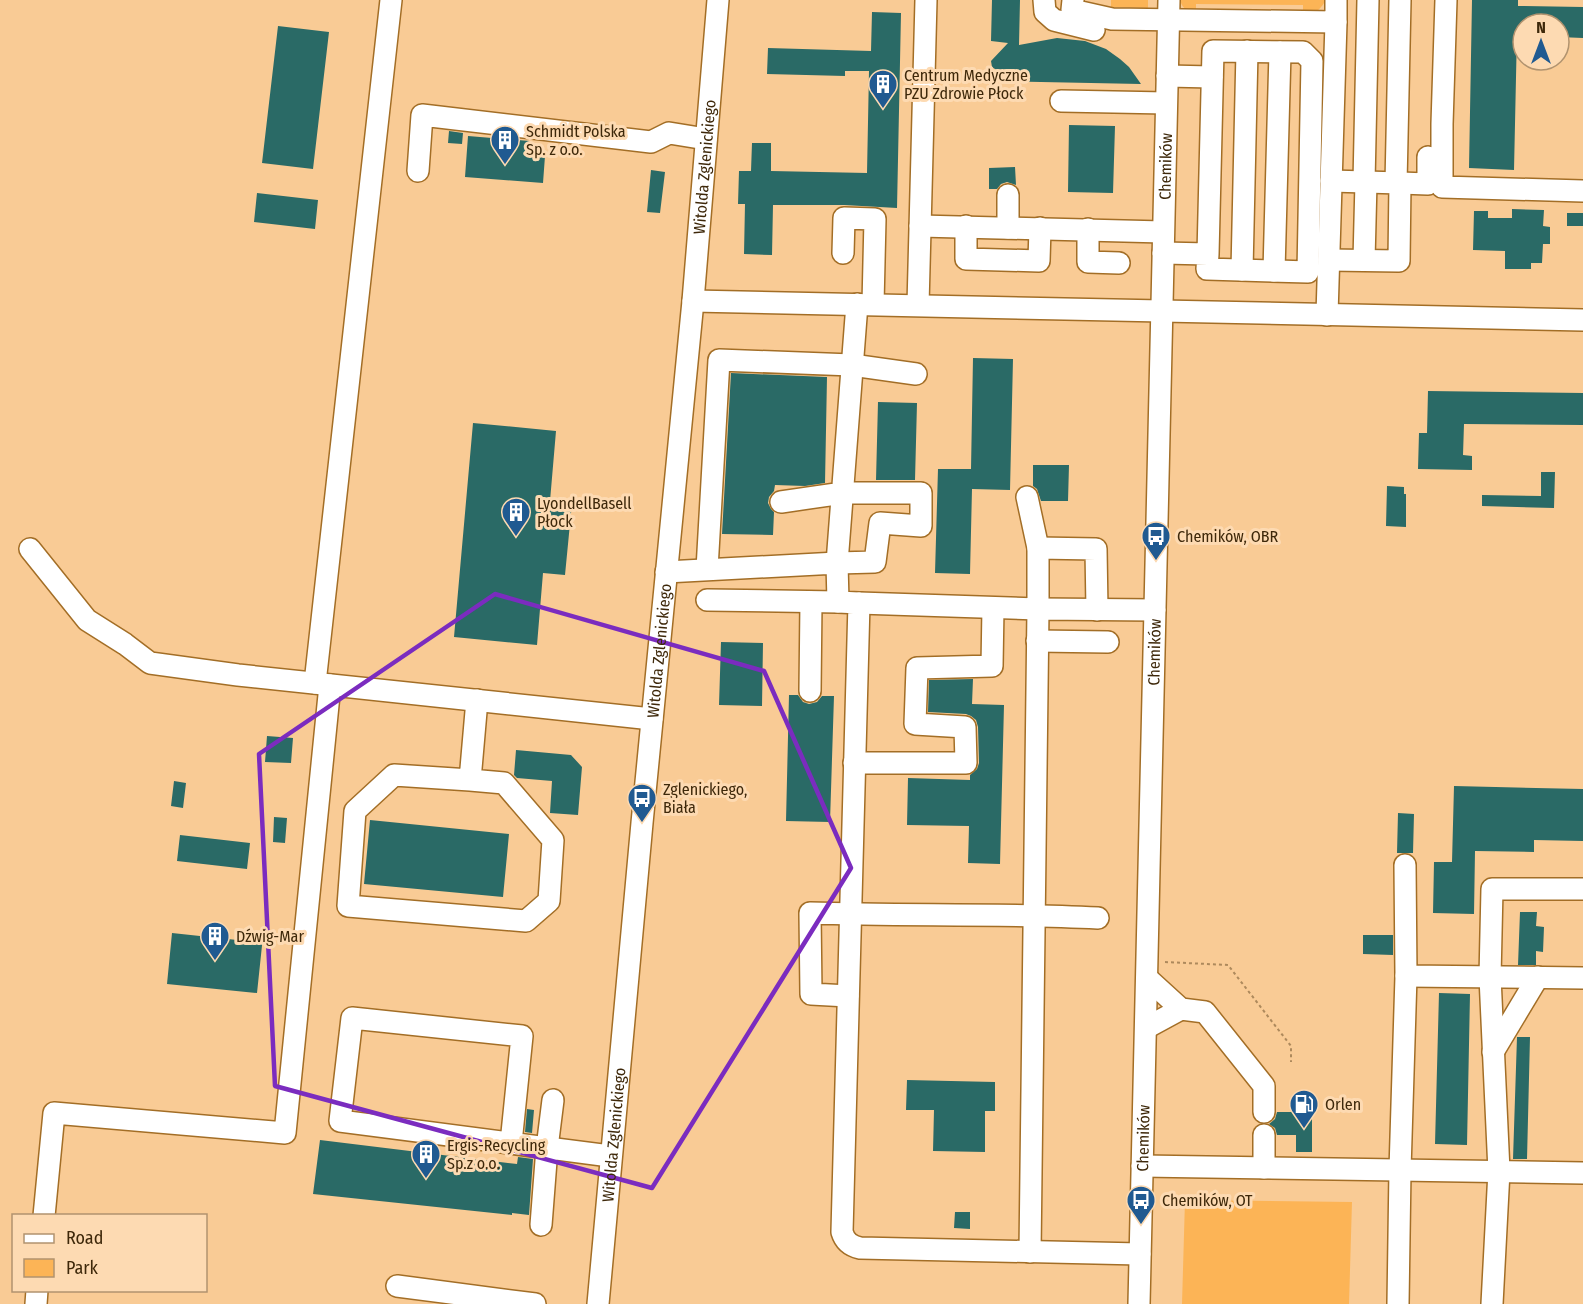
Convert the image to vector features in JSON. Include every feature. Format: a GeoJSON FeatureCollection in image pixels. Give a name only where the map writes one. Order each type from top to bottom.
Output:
{"type":"FeatureCollection","features":[{"type":"Feature","properties":{"kind":"street"},"geometry":{"type":"LineString","coordinates":[[44,1214],[54,1113],[285,1133],[322,684],[391,0]]}},
{"type":"Feature","properties":{"kind":"street","name":"Witolda Zglenickiego"},"geometry":{"type":"LineString","coordinates":[[598,1304],[610,1156],[693,301],[718,0]]}},
{"type":"Feature","properties":{"kind":"street"},"geometry":{"type":"LineString","coordinates":[[918,305],[926,0]]}},
{"type":"Feature","properties":{"kind":"street"},"geometry":{"type":"LineString","coordinates":[[1044,0],[1045,12],[1048,16],[1060,22],[1086,28],[1111,32],[1118,29],[1128,19]]}},
{"type":"Feature","properties":{"kind":"street"},"geometry":{"type":"LineString","coordinates":[[1073,0],[1072,10],[1096,8],[1112,19],[1128,19],[1169,10],[1368,25]]}},
{"type":"Feature","properties":{"kind":"street"},"geometry":{"type":"LineString","coordinates":[[1322,268],[1331,181],[1336,0]]}},
{"type":"Feature","properties":{"kind":"street"},"geometry":{"type":"LineString","coordinates":[[1364,260],[1368,0]]}},
{"type":"Feature","properties":{"kind":"street"},"geometry":{"type":"LineString","coordinates":[[1327,315],[1322,268],[1312,61],[1303,52],[1213,51],[1207,269],[1274,271],[1322,268],[1364,260],[1400,261],[1398,183],[1400,0]]}},
{"type":"Feature","properties":{"kind":"street"},"geometry":{"type":"LineString","coordinates":[[1331,181],[1428,184],[1433,0]]}},
{"type":"Feature","properties":{"kind":"street"},"geometry":{"type":"LineString","coordinates":[[1446,0],[1442,187],[1583,191]]}},
{"type":"Feature","properties":{"kind":"street","name":"Chemików"},"geometry":{"type":"LineString","coordinates":[[1139,1304],[1146,1029],[1151,970],[1155,610],[1169,10]]}},
{"type":"Feature","properties":{"kind":"street"},"geometry":{"type":"LineString","coordinates":[[1242,270],[1247,51]]}},
{"type":"Feature","properties":{"kind":"street"},"geometry":{"type":"LineString","coordinates":[[1274,271],[1280,52]]}},
{"type":"Feature","properties":{"kind":"street"},"geometry":{"type":"LineString","coordinates":[[1312,61],[1335,61]]}},
{"type":"Feature","properties":{"kind":"street"},"geometry":{"type":"LineString","coordinates":[[1167,76],[1212,77]]}},
{"type":"Feature","properties":{"kind":"street"},"geometry":{"type":"LineString","coordinates":[[1061,101],[1166,104]]}},
{"type":"Feature","properties":{"kind":"street"},"geometry":{"type":"LineString","coordinates":[[418,171],[423,115],[651,142],[669,133],[706,139]]}},
{"type":"Feature","properties":{"kind":"street"},"geometry":{"type":"LineString","coordinates":[[1008,195],[1008,228]]}},
{"type":"Feature","properties":{"kind":"street"},"geometry":{"type":"LineString","coordinates":[[843,254],[844,218],[875,219],[865,304],[852,365],[837,563],[848,603],[854,763],[842,1233],[853,1246],[860,1248],[1140,1254]]}},
{"type":"Feature","properties":{"kind":"street"},"geometry":{"type":"LineString","coordinates":[[920,225],[1163,232]]}},
{"type":"Feature","properties":{"kind":"street"},"geometry":{"type":"LineString","coordinates":[[966,226],[966,259],[1039,261],[1040,228]]}},
{"type":"Feature","properties":{"kind":"street"},"geometry":{"type":"LineString","coordinates":[[1088,230],[1088,262],[1119,262]]}},
{"type":"Feature","properties":{"kind":"street"},"geometry":{"type":"LineString","coordinates":[[1163,253],[1208,254]]}},
{"type":"Feature","properties":{"kind":"street"},"geometry":{"type":"LineString","coordinates":[[693,301],[1583,320]]}},
{"type":"Feature","properties":{"kind":"street"},"geometry":{"type":"LineString","coordinates":[[707,569],[718,360],[852,365],[916,374]]}},
{"type":"Feature","properties":{"kind":"street"},"geometry":{"type":"LineString","coordinates":[[666,572],[875,562],[880,523],[921,526],[921,493],[843,493],[781,502]]}},
{"type":"Feature","properties":{"kind":"street"},"geometry":{"type":"LineString","coordinates":[[1027,497],[1038,548],[1030,1252]]}},
{"type":"Feature","properties":{"kind":"street"},"geometry":{"type":"LineString","coordinates":[[1038,548],[1096,549],[1097,610]]}},
{"type":"Feature","properties":{"kind":"street"},"geometry":{"type":"LineString","coordinates":[[30,549],[87,620],[150,663],[322,684],[652,719]]}},
{"type":"Feature","properties":{"kind":"street"},"geometry":{"type":"LineString","coordinates":[[708,600],[1155,610]]}},
{"type":"Feature","properties":{"kind":"street"},"geometry":{"type":"LineString","coordinates":[[810,691],[811,602]]}},
{"type":"Feature","properties":{"kind":"street"},"geometry":{"type":"LineString","coordinates":[[854,763],[966,763],[965,727],[915,724],[917,668],[992,666],[993,608]]}},
{"type":"Feature","properties":{"kind":"street"},"geometry":{"type":"LineString","coordinates":[[1037,641],[1108,642]]}},
{"type":"Feature","properties":{"kind":"street"},"geometry":{"type":"LineString","coordinates":[[470,780],[477,700]]}},
{"type":"Feature","properties":{"kind":"street"},"geometry":{"type":"LineString","coordinates":[[394,775],[470,780],[504,783],[554,840],[549,901],[526,921],[348,906],[355,812],[394,775]]}},
{"type":"Feature","properties":{"kind":"street"},"geometry":{"type":"LineString","coordinates":[[1398,1304],[1406,976],[1405,865]]}},
{"type":"Feature","properties":{"kind":"street"},"geometry":{"type":"LineString","coordinates":[[1492,1304],[1499,1172],[1490,977],[1492,890],[1583,890]]}},
{"type":"Feature","properties":{"kind":"street"},"geometry":{"type":"LineString","coordinates":[[849,996],[812,994],[810,913],[1034,915],[1098,918]]}},
{"type":"Feature","properties":{"kind":"street"},"geometry":{"type":"LineString","coordinates":[[1151,970],[1181,1009]]}},
{"type":"Feature","properties":{"kind":"street"},"geometry":{"type":"LineString","coordinates":[[1406,976],[1583,978]]}},
{"type":"Feature","properties":{"kind":"street"},"geometry":{"type":"LineString","coordinates":[[1494,1052],[1538,978]]}},
{"type":"Feature","properties":{"kind":"street"},"geometry":{"type":"LineString","coordinates":[[1146,1029],[1181,1009],[1205,1012],[1264,1086],[1264,1112]]}},
{"type":"Feature","properties":{"kind":"street"},"geometry":{"type":"LineString","coordinates":[[512,1143],[522,1036],[352,1018],[340,1121],[610,1156]]}},
{"type":"Feature","properties":{"kind":"street"},"geometry":{"type":"LineString","coordinates":[[541,1225],[553,1100]]}},
{"type":"Feature","properties":{"kind":"street"},"geometry":{"type":"LineString","coordinates":[[1264,1135],[1264,1168]]}},
{"type":"Feature","properties":{"kind":"street"},"geometry":{"type":"LineString","coordinates":[[1142,1166],[1583,1173]]}},
{"type":"Feature","properties":{"kind":"street"},"geometry":{"type":"LineString","coordinates":[[397,1286],[535,1304]]}},
{"type":"Feature","properties":{"kind":"path"},"geometry":{"type":"LineString","coordinates":[[1151,970],[1227,965],[1291,1046],[1291,1062]]}},
{"type":"Feature","properties":{"kind":"highlighted area"},"geometry":{"type":"Polygon","coordinates":[[[495,594],[764,671],[851,868],[652,1188],[275,1086],[259,754],[495,594]]]}},
{"type":"Feature","properties":{"kind":"green space"},"geometry":{"type":"Polygon","coordinates":[[[1111,0],[1148,0],[1148,8],[1111,7],[1111,0]]]}},
{"type":"Feature","properties":{"kind":"green space"},"geometry":{"type":"Polygon","coordinates":[[[1180,0],[1326,0],[1317,11],[1303,14],[1303,5],[1196,4],[1196,12],[1193,12],[1185,9],[1180,0]]]}},
{"type":"Feature","properties":{"kind":"green space"},"geometry":{"type":"Polygon","coordinates":[[[1185,1200],[1352,1202],[1349,1304],[1182,1304],[1185,1200]]]}},
{"type":"Feature","properties":{"kind":"building"},"geometry":{"type":"Polygon","coordinates":[[[992,0],[1020,0],[1019,45],[1057,38],[1085,41],[1106,49],[1120,59],[1141,84],[997,81],[998,71],[992,67],[991,61],[1008,43],[991,41],[992,0]]]}},
{"type":"Feature","properties":{"kind":"building"},"geometry":{"type":"Polygon","coordinates":[[[1472,0],[1518,0],[1518,6],[1583,7],[1583,38],[1571,38],[1571,12],[1511,12],[1511,72],[1516,72],[1514,170],[1469,168],[1472,0]]]}},
{"type":"Feature","properties":{"kind":"building","name":"Centrum Medyczne PZU Zdrowie Płock"},"geometry":{"type":"Polygon","coordinates":[[[872,12],[901,13],[897,208],[773,205],[772,255],[744,254],[745,204],[738,204],[739,171],[751,171],[752,143],[771,143],[771,171],[867,173],[869,71],[845,71],[845,76],[767,74],[768,48],[871,51],[872,12]]]}},
{"type":"Feature","properties":{"kind":"building"},"geometry":{"type":"Polygon","coordinates":[[[278,26],[329,32],[313,169],[262,163],[278,26]]]}},
{"type":"Feature","properties":{"kind":"building"},"geometry":{"type":"Polygon","coordinates":[[[1069,125],[1115,126],[1113,193],[1068,192],[1069,125]]]}},
{"type":"Feature","properties":{"kind":"building"},"geometry":{"type":"Polygon","coordinates":[[[449,131],[463,133],[462,144],[448,143],[449,131]]]}},
{"type":"Feature","properties":{"kind":"building","name":"Schmidt Polska Sp. z o.o."},"geometry":{"type":"Polygon","coordinates":[[[468,136],[530,141],[529,155],[545,156],[543,183],[465,177],[468,136]]]}},
{"type":"Feature","properties":{"kind":"building"},"geometry":{"type":"Polygon","coordinates":[[[1015,167],[1016,185],[1007,182],[1001,184],[997,189],[989,189],[989,168],[1015,167]]]}},
{"type":"Feature","properties":{"kind":"building"},"geometry":{"type":"Polygon","coordinates":[[[651,170],[665,172],[660,213],[647,212],[651,170]]]}},
{"type":"Feature","properties":{"kind":"building"},"geometry":{"type":"Polygon","coordinates":[[[257,193],[318,200],[315,229],[254,222],[257,193]]]}},
{"type":"Feature","properties":{"kind":"building"},"geometry":{"type":"Polygon","coordinates":[[[1512,209],[1544,210],[1543,226],[1550,227],[1550,244],[1543,244],[1542,263],[1531,263],[1531,269],[1505,269],[1505,251],[1473,250],[1474,211],[1488,211],[1488,218],[1512,218],[1512,209]]]}},
{"type":"Feature","properties":{"kind":"building"},"geometry":{"type":"Polygon","coordinates":[[[1567,213],[1583,213],[1583,226],[1567,226],[1567,213]]]}},
{"type":"Feature","properties":{"kind":"building"},"geometry":{"type":"Polygon","coordinates":[[[973,358],[1013,359],[1010,490],[972,489],[970,574],[935,573],[938,469],[971,469],[973,358]]]}},
{"type":"Feature","properties":{"kind":"building"},"geometry":{"type":"Polygon","coordinates":[[[731,373],[827,377],[825,483],[805,486],[775,485],[768,503],[774,512],[773,535],[722,534],[731,373]]]}},
{"type":"Feature","properties":{"kind":"building"},"geometry":{"type":"Polygon","coordinates":[[[1428,391],[1583,393],[1583,425],[1464,424],[1463,455],[1472,456],[1472,470],[1418,469],[1419,433],[1427,433],[1428,391]]]}},
{"type":"Feature","properties":{"kind":"building"},"geometry":{"type":"Polygon","coordinates":[[[878,402],[917,403],[915,480],[876,480],[878,402]]]}},
{"type":"Feature","properties":{"kind":"building","name":"LyondellBasell Płock"},"geometry":{"type":"Polygon","coordinates":[[[473,423],[556,431],[550,501],[572,503],[565,575],[543,573],[537,645],[454,637],[473,423]]]}},
{"type":"Feature","properties":{"kind":"building"},"geometry":{"type":"Polygon","coordinates":[[[1033,465],[1069,465],[1068,501],[1041,501],[1037,489],[1033,486],[1033,465]]]}},
{"type":"Feature","properties":{"kind":"building"},"geometry":{"type":"Polygon","coordinates":[[[1541,472],[1555,472],[1554,508],[1482,506],[1482,495],[1541,496],[1541,472]]]}},
{"type":"Feature","properties":{"kind":"building"},"geometry":{"type":"Polygon","coordinates":[[[1387,486],[1404,487],[1406,527],[1386,526],[1387,486]]]}},
{"type":"Feature","properties":{"kind":"building"},"geometry":{"type":"Polygon","coordinates":[[[721,642],[763,643],[762,706],[719,705],[721,642]]]}},
{"type":"Feature","properties":{"kind":"building"},"geometry":{"type":"Polygon","coordinates":[[[973,679],[972,704],[1004,705],[1000,864],[968,863],[969,826],[907,825],[908,778],[970,780],[970,775],[977,769],[979,763],[976,720],[966,714],[928,712],[929,680],[973,679]]]}},
{"type":"Feature","properties":{"kind":"building"},"geometry":{"type":"Polygon","coordinates":[[[789,695],[798,695],[803,702],[809,704],[817,702],[822,696],[834,696],[830,822],[786,821],[789,695]]]}},
{"type":"Feature","properties":{"kind":"building"},"geometry":{"type":"Polygon","coordinates":[[[267,736],[293,738],[291,763],[265,762],[267,736]]]}},
{"type":"Feature","properties":{"kind":"building"},"geometry":{"type":"Polygon","coordinates":[[[516,750],[571,755],[582,767],[578,815],[550,813],[552,781],[517,778],[514,775],[516,750]]]}},
{"type":"Feature","properties":{"kind":"building"},"geometry":{"type":"Polygon","coordinates":[[[174,781],[186,783],[183,808],[171,806],[174,781]]]}},
{"type":"Feature","properties":{"kind":"building"},"geometry":{"type":"Polygon","coordinates":[[[1454,786],[1583,789],[1583,841],[1534,840],[1534,852],[1475,851],[1474,914],[1433,913],[1434,862],[1452,862],[1454,786]]]}},
{"type":"Feature","properties":{"kind":"building"},"geometry":{"type":"Polygon","coordinates":[[[1398,813],[1414,814],[1413,853],[1397,853],[1398,813]]]}},
{"type":"Feature","properties":{"kind":"building"},"geometry":{"type":"Polygon","coordinates":[[[274,817],[287,818],[285,843],[273,842],[274,817]]]}},
{"type":"Feature","properties":{"kind":"building"},"geometry":{"type":"Polygon","coordinates":[[[370,820],[509,834],[503,897],[364,884],[370,820]]]}},
{"type":"Feature","properties":{"kind":"building"},"geometry":{"type":"Polygon","coordinates":[[[180,835],[250,843],[247,869],[177,861],[180,835]]]}},
{"type":"Feature","properties":{"kind":"building"},"geometry":{"type":"Polygon","coordinates":[[[1520,912],[1537,912],[1536,926],[1544,927],[1543,952],[1536,951],[1536,965],[1518,965],[1520,912]]]}},
{"type":"Feature","properties":{"kind":"building","name":"Dźwig-Mar"},"geometry":{"type":"Polygon","coordinates":[[[172,933],[237,940],[238,934],[263,936],[257,993],[167,984],[172,933]]]}},
{"type":"Feature","properties":{"kind":"building"},"geometry":{"type":"Polygon","coordinates":[[[1363,935],[1393,935],[1393,955],[1363,954],[1363,935]]]}},
{"type":"Feature","properties":{"kind":"building"},"geometry":{"type":"Polygon","coordinates":[[[1439,993],[1470,994],[1467,1145],[1435,1144],[1439,993]]]}},
{"type":"Feature","properties":{"kind":"building"},"geometry":{"type":"Polygon","coordinates":[[[1517,1037],[1530,1037],[1527,1159],[1513,1159],[1517,1037]]]}},
{"type":"Feature","properties":{"kind":"building"},"geometry":{"type":"Polygon","coordinates":[[[907,1080],[995,1082],[995,1111],[985,1111],[985,1152],[933,1151],[934,1110],[906,1110],[907,1080]]]}},
{"type":"Feature","properties":{"kind":"building"},"geometry":{"type":"Polygon","coordinates":[[[1296,1106],[1312,1107],[1312,1152],[1296,1152],[1296,1135],[1277,1135],[1275,1128],[1269,1124],[1275,1119],[1277,1112],[1296,1112],[1296,1106]]]}},
{"type":"Feature","properties":{"kind":"building"},"geometry":{"type":"Polygon","coordinates":[[[527,1109],[534,1110],[532,1133],[525,1132],[527,1109]]]}},
{"type":"Feature","properties":{"kind":"building","name":"Ergis-Recycling Sp.z o.o."},"geometry":{"type":"Polygon","coordinates":[[[320,1140],[517,1164],[518,1157],[533,1159],[529,1215],[313,1194],[320,1140]]]}},
{"type":"Feature","properties":{"kind":"building"},"geometry":{"type":"Polygon","coordinates":[[[955,1212],[970,1212],[970,1229],[954,1228],[955,1212]]]}},
{"type":"Feature","properties":{"kind":"place","name":"Centrum Medyczne PZU Zdrowie Płock"},"geometry":{"type":"Point","coordinates":[883,110]}},
{"type":"Feature","properties":{"kind":"place","name":"Schmidt Polska Sp. z o.o."},"geometry":{"type":"Point","coordinates":[505,166]}},
{"type":"Feature","properties":{"kind":"place","name":"LyondellBasell Płock"},"geometry":{"type":"Point","coordinates":[516,538]}},
{"type":"Feature","properties":{"kind":"place","name":"Chemików, OBR"},"geometry":{"type":"Point","coordinates":[1156,562]}},
{"type":"Feature","properties":{"kind":"place","name":"Zglenickiego, Biała"},"geometry":{"type":"Point","coordinates":[642,824]}},
{"type":"Feature","properties":{"kind":"place","name":"Dźwig-Mar"},"geometry":{"type":"Point","coordinates":[215,962]}},
{"type":"Feature","properties":{"kind":"place","name":"Orlen"},"geometry":{"type":"Point","coordinates":[1304,1130]}},
{"type":"Feature","properties":{"kind":"place","name":"Ergis-Recycling Sp.z o.o."},"geometry":{"type":"Point","coordinates":[426,1180]}},
{"type":"Feature","properties":{"kind":"place","name":"Chemików, OT"},"geometry":{"type":"Point","coordinates":[1141,1226]}}]}
